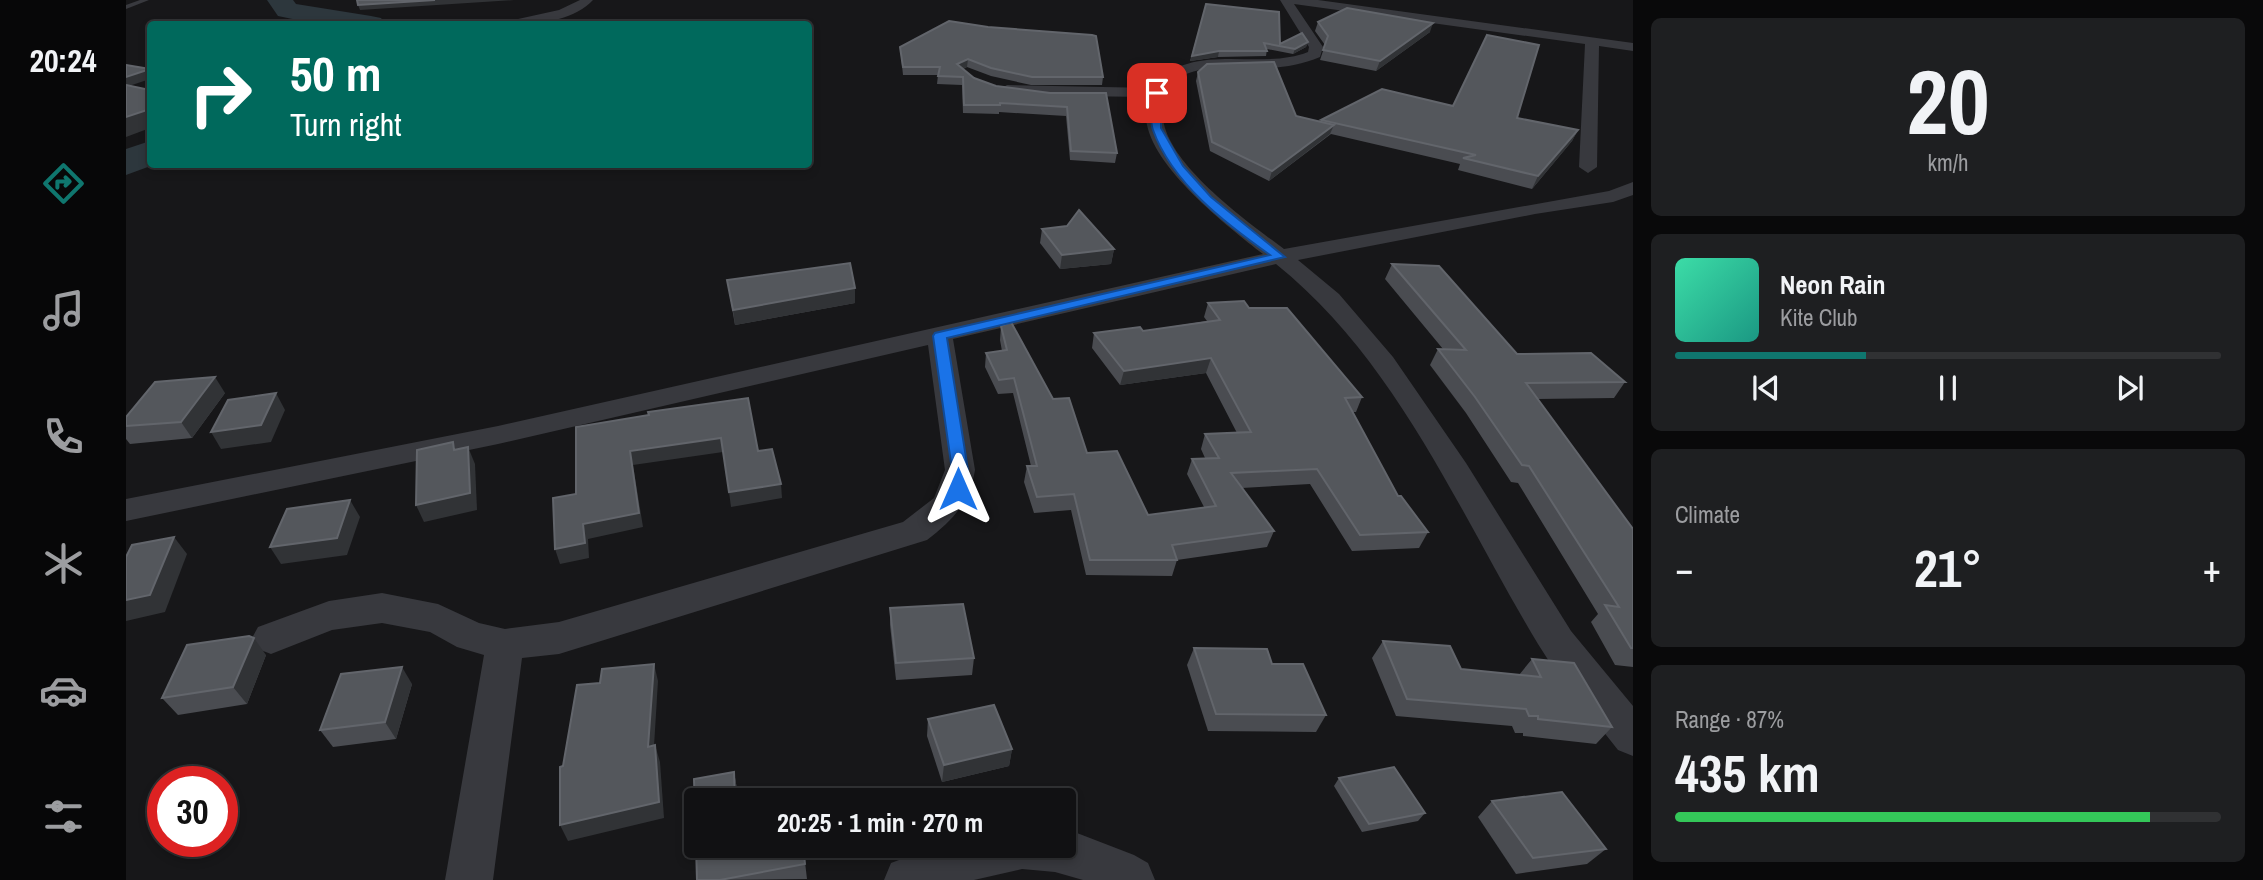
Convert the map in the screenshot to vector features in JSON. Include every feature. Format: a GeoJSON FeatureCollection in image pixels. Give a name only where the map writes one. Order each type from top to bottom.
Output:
{"type":"FeatureCollection","features":[{"type":"Feature","properties":{"kind":"street"},"geometry":{"type":"LineString","coordinates":[[526,21],[566,12],[585,4],[587,0]]}},
{"type":"Feature","properties":{"kind":"street"},"geometry":{"type":"LineString","coordinates":[[1286,0],[1316,47],[1315,54],[1305,61],[1288,64],[1186,68],[1172,73],[1157,93],[1156,128],[1179,168],[1208,199],[1249,235],[1320,287],[1360,329],[1441,449],[1563,650],[1633,737]]}},
{"type":"Feature","properties":{"kind":"street"},"geometry":{"type":"LineString","coordinates":[[1292,0],[1633,47]]}},
{"type":"Feature","properties":{"kind":"street"},"geometry":{"type":"LineString","coordinates":[[1588,167],[1592,41]]}},
{"type":"Feature","properties":{"kind":"street"},"geometry":{"type":"LineString","coordinates":[[988,86],[1029,92],[1157,93]]}},
{"type":"Feature","properties":{"kind":"street"},"geometry":{"type":"LineString","coordinates":[[126,510],[498,435],[1279,257],[1535,208],[1613,196],[1633,188]]}},
{"type":"Feature","properties":{"kind":"street"},"geometry":{"type":"LineString","coordinates":[[271,638],[329,616],[382,607],[438,619],[470,636],[505,645],[559,638],[915,531],[941,513],[958,489],[960,470],[940,336]]}},
{"type":"Feature","properties":{"kind":"street"},"geometry":{"type":"LineString","coordinates":[[469,880],[505,645]]}},
{"type":"Feature","properties":{"kind":"street"},"geometry":{"type":"LineString","coordinates":[[908,880],[1007,848],[1044,848],[1080,856],[1131,880]]}},
{"type":"Feature","properties":{"kind":"lane"},"geometry":{"type":"LineString","coordinates":[[126,6],[146,0]]}},
{"type":"Feature","properties":{"kind":"building"},"geometry":{"type":"Polygon","coordinates":[[[357,0],[435,0],[358,5],[357,0]]]}},
{"type":"Feature","properties":{"kind":"building"},"geometry":{"type":"Polygon","coordinates":[[[1206,4],[1279,12],[1280,44],[1302,33],[1308,42],[1295,49],[1264,43],[1267,51],[1219,51],[1192,56],[1206,4]]]}},
{"type":"Feature","properties":{"kind":"building"},"geometry":{"type":"Polygon","coordinates":[[[1347,8],[1433,23],[1380,61],[1323,50],[1328,36],[1318,22],[1347,8]]]}},
{"type":"Feature","properties":{"kind":"building"},"geometry":{"type":"Polygon","coordinates":[[[949,21],[1096,36],[1103,77],[1032,77],[991,68],[968,59],[957,64],[974,78],[996,86],[1050,93],[1106,93],[1117,153],[1071,151],[1067,107],[1000,103],[964,105],[963,77],[938,76],[940,67],[903,67],[900,47],[949,21]]]}},
{"type":"Feature","properties":{"kind":"building"},"geometry":{"type":"Polygon","coordinates":[[[1487,35],[1539,45],[1517,118],[1578,130],[1538,176],[1463,158],[1476,155],[1321,120],[1382,89],[1453,106],[1487,35]]]}},
{"type":"Feature","properties":{"kind":"building"},"geometry":{"type":"Polygon","coordinates":[[[1274,62],[1296,116],[1334,125],[1272,171],[1212,142],[1198,72],[1207,64],[1274,62]]]}},
{"type":"Feature","properties":{"kind":"building"},"geometry":{"type":"Polygon","coordinates":[[[126,65],[147,68],[147,70],[126,77],[126,65]]]}},
{"type":"Feature","properties":{"kind":"building"},"geometry":{"type":"Polygon","coordinates":[[[126,85],[147,89],[147,110],[126,117],[126,85]]]}},
{"type":"Feature","properties":{"kind":"building"},"geometry":{"type":"Polygon","coordinates":[[[1079,210],[1114,249],[1062,255],[1042,229],[1067,226],[1079,210]]]}},
{"type":"Feature","properties":{"kind":"building"},"geometry":{"type":"Polygon","coordinates":[[[850,263],[855,288],[733,310],[727,280],[850,263]]]}},
{"type":"Feature","properties":{"kind":"building"},"geometry":{"type":"Polygon","coordinates":[[[1392,264],[1439,266],[1517,354],[1591,353],[1625,382],[1526,383],[1633,529],[1633,648],[1605,605],[1619,607],[1529,466],[1522,465],[1438,349],[1466,350],[1392,264]]]}},
{"type":"Feature","properties":{"kind":"building"},"geometry":{"type":"Polygon","coordinates":[[[1244,301],[1249,308],[1287,308],[1362,397],[1345,398],[1398,496],[1401,496],[1428,532],[1360,535],[1317,469],[1231,473],[1274,531],[1172,545],[1177,560],[1090,560],[1074,494],[1037,497],[1027,466],[1037,466],[1014,378],[999,380],[986,353],[1007,350],[1001,326],[1011,322],[1053,399],[1069,398],[1087,453],[1117,451],[1148,515],[1216,506],[1192,459],[1219,458],[1205,434],[1251,432],[1211,358],[1124,371],[1094,333],[1140,327],[1143,331],[1220,320],[1208,303],[1244,301]]]}},
{"type":"Feature","properties":{"kind":"building"},"geometry":{"type":"Polygon","coordinates":[[[215,377],[181,422],[126,426],[126,417],[155,382],[215,377]]]}},
{"type":"Feature","properties":{"kind":"building"},"geometry":{"type":"Polygon","coordinates":[[[276,393],[261,425],[211,432],[228,400],[276,393]]]}},
{"type":"Feature","properties":{"kind":"building"},"geometry":{"type":"Polygon","coordinates":[[[748,398],[758,451],[772,449],[781,484],[729,492],[721,438],[630,451],[639,513],[583,524],[585,543],[555,549],[553,498],[576,494],[576,427],[649,415],[648,412],[748,398]]]}},
{"type":"Feature","properties":{"kind":"building"},"geometry":{"type":"Polygon","coordinates":[[[453,442],[454,450],[468,447],[470,493],[416,505],[417,450],[453,442]]]}},
{"type":"Feature","properties":{"kind":"building"},"geometry":{"type":"Polygon","coordinates":[[[350,500],[337,538],[270,547],[287,509],[350,500]]]}},
{"type":"Feature","properties":{"kind":"building"},"geometry":{"type":"Polygon","coordinates":[[[174,537],[150,595],[126,600],[126,557],[132,545],[174,537]]]}},
{"type":"Feature","properties":{"kind":"building"},"geometry":{"type":"Polygon","coordinates":[[[963,604],[974,658],[896,663],[890,608],[963,604]]]}},
{"type":"Feature","properties":{"kind":"building"},"geometry":{"type":"Polygon","coordinates":[[[249,636],[254,638],[233,687],[162,698],[187,645],[249,636]]]}},
{"type":"Feature","properties":{"kind":"building"},"geometry":{"type":"Polygon","coordinates":[[[1383,641],[1450,646],[1461,669],[1541,677],[1532,659],[1574,663],[1612,727],[1538,719],[1538,716],[1529,716],[1526,709],[1407,699],[1383,641]]]}},
{"type":"Feature","properties":{"kind":"building"},"geometry":{"type":"Polygon","coordinates":[[[1194,648],[1267,649],[1272,664],[1303,664],[1326,715],[1216,714],[1194,648]]]}},
{"type":"Feature","properties":{"kind":"building"},"geometry":{"type":"Polygon","coordinates":[[[654,664],[648,747],[655,745],[659,802],[560,825],[560,767],[563,766],[577,685],[600,683],[602,669],[654,664]]]}},
{"type":"Feature","properties":{"kind":"building"},"geometry":{"type":"Polygon","coordinates":[[[402,667],[385,722],[320,730],[341,674],[402,667]]]}},
{"type":"Feature","properties":{"kind":"building"},"geometry":{"type":"Polygon","coordinates":[[[994,705],[1012,749],[944,765],[928,719],[994,705]]]}},
{"type":"Feature","properties":{"kind":"building"},"geometry":{"type":"Polygon","coordinates":[[[1394,767],[1425,813],[1369,824],[1339,778],[1394,767]]]}},
{"type":"Feature","properties":{"kind":"building"},"geometry":{"type":"Polygon","coordinates":[[[734,772],[735,788],[694,788],[694,779],[734,772]]]}},
{"type":"Feature","properties":{"kind":"building"},"geometry":{"type":"Polygon","coordinates":[[[1562,792],[1606,849],[1533,858],[1492,801],[1562,792]]]}},
{"type":"Feature","properties":{"kind":"building"},"geometry":{"type":"Polygon","coordinates":[[[696,858],[804,858],[805,864],[720,880],[697,880],[696,858]]]}},
{"type":"Feature","properties":{"kind":"waterway"},"geometry":{"type":"LineString","coordinates":[[280,0],[287,10],[353,21]]}},
{"type":"Feature","properties":{"kind":"waterway"},"geometry":{"type":"LineString","coordinates":[[126,163],[147,154]]}},
{"type":"Feature","properties":{"kind":"route"},"geometry":{"type":"LineString","coordinates":[[958,489],[960,470],[940,336],[1279,257],[1208,199],[1179,168],[1156,128],[1154,105],[1157,93]]}}]}
